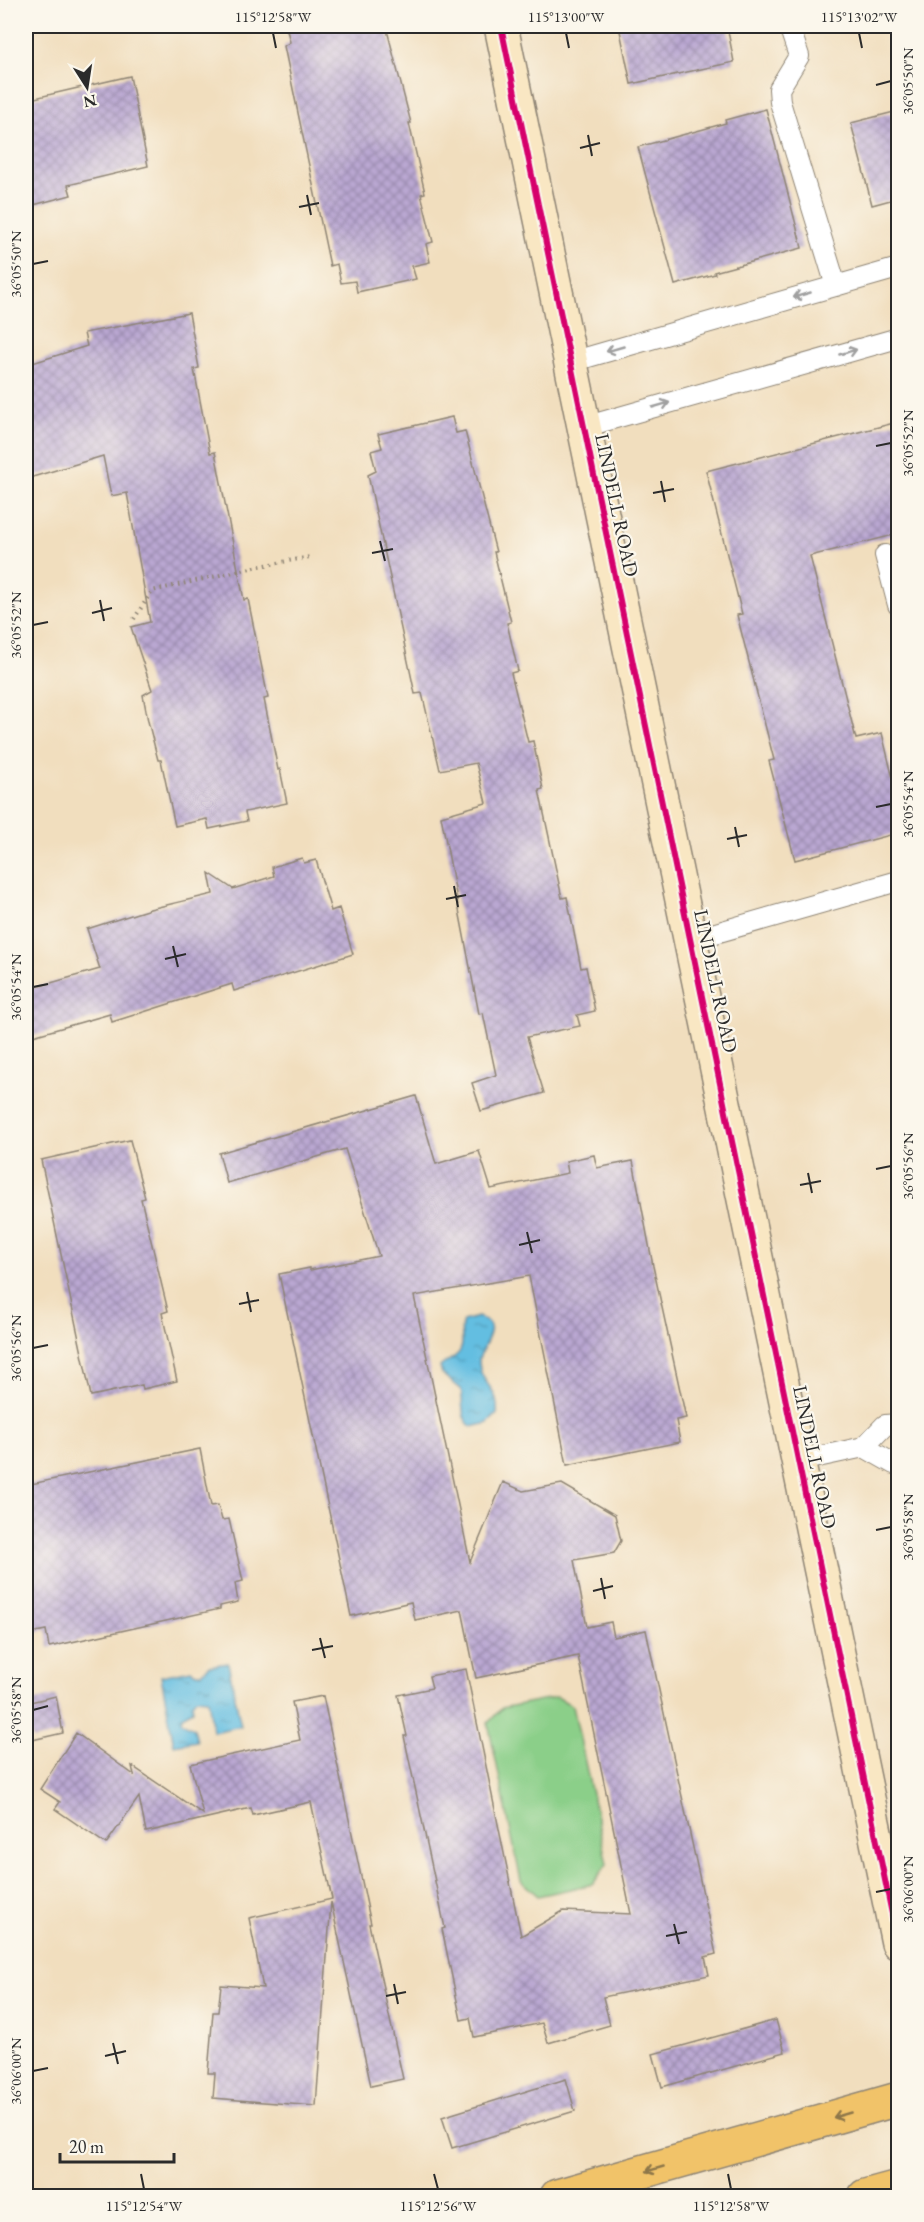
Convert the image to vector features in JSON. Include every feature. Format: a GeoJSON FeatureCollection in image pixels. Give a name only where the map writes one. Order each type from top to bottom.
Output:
{"type":"FeatureCollection","features":[{"type":"Feature","properties":{"kind":"main road"},"geometry":{"type":"LineString","coordinates":[[557,2196],[898,2099]]}},
{"type":"Feature","properties":{"kind":"main road"},"geometry":{"type":"LineString","coordinates":[[865,2196],[898,2187]]}},
{"type":"Feature","properties":{"kind":"street","name":"LINDELL ROAD"},"geometry":{"type":"LineString","coordinates":[[501,26],[898,1943]]}},
{"type":"Feature","properties":{"kind":"lane"},"geometry":{"type":"LineString","coordinates":[[789,26],[799,56],[779,89],[780,102],[836,286]]}},
{"type":"Feature","properties":{"kind":"lane"},"geometry":{"type":"LineString","coordinates":[[571,362],[898,268]]}},
{"type":"Feature","properties":{"kind":"lane"},"geometry":{"type":"LineString","coordinates":[[584,427],[898,338]]}},
{"type":"Feature","properties":{"kind":"lane"},"geometry":{"type":"LineString","coordinates":[[885,555],[898,605]]}},
{"type":"Feature","properties":{"kind":"lane"},"geometry":{"type":"LineString","coordinates":[[691,940],[898,881]]}},
{"type":"Feature","properties":{"kind":"lane"},"geometry":{"type":"LineString","coordinates":[[799,1461],[864,1447],[885,1425],[898,1424]]}},
{"type":"Feature","properties":{"kind":"lane"},"geometry":{"type":"LineString","coordinates":[[864,1447],[894,1464],[898,1463]]}},
{"type":"Feature","properties":{"kind":"path"},"geometry":{"type":"LineString","coordinates":[[134,619],[152,591],[310,557]]}},
{"type":"Feature","properties":{"kind":"green space"},"geometry":{"type":"Polygon","coordinates":[[[557,1697],[573,1706],[607,1864],[593,1884],[538,1896],[521,1881],[488,1723],[502,1708],[557,1697]]]}},
{"type":"Feature","properties":{"kind":"water"},"geometry":{"type":"Polygon","coordinates":[[[478,1317],[490,1325],[489,1336],[479,1361],[482,1375],[493,1391],[497,1414],[488,1423],[472,1427],[465,1419],[461,1389],[442,1374],[440,1367],[460,1351],[463,1321],[478,1317]]]}},
{"type":"Feature","properties":{"kind":"water"},"geometry":{"type":"Polygon","coordinates":[[[228,1663],[241,1726],[213,1732],[208,1699],[196,1698],[192,1703],[193,1710],[182,1716],[181,1721],[194,1729],[197,1741],[174,1745],[161,1676],[191,1670],[202,1673],[209,1666],[228,1663]]]}},
{"type":"Feature","properties":{"kind":"building"},"geometry":{"type":"Polygon","coordinates":[[[286,26],[386,26],[411,123],[409,123],[425,193],[421,194],[433,242],[426,244],[430,262],[412,266],[416,279],[357,292],[355,281],[341,283],[337,264],[330,266],[284,46],[290,42],[286,26]]]}},
{"type":"Feature","properties":{"kind":"building"},"geometry":{"type":"Polygon","coordinates":[[[619,26],[727,26],[734,62],[631,84],[619,26]]]}},
{"type":"Feature","properties":{"kind":"building"},"geometry":{"type":"Polygon","coordinates":[[[130,76],[148,166],[68,185],[71,195],[26,207],[26,100],[130,76]]]}},
{"type":"Feature","properties":{"kind":"building"},"geometry":{"type":"Polygon","coordinates":[[[766,109],[802,248],[675,285],[638,147],[726,123],[725,120],[766,109]]]}},
{"type":"Feature","properties":{"kind":"building"},"geometry":{"type":"Polygon","coordinates":[[[898,111],[898,198],[872,205],[851,123],[898,111]]]}},
{"type":"Feature","properties":{"kind":"building"},"geometry":{"type":"Polygon","coordinates":[[[189,313],[199,368],[194,369],[210,453],[215,452],[244,600],[248,599],[268,698],[264,699],[287,803],[245,812],[247,821],[209,829],[207,819],[175,826],[161,760],[158,760],[148,721],[143,695],[152,690],[131,627],[150,622],[127,493],[111,496],[103,456],[26,479],[26,365],[87,346],[84,333],[189,313]]]}},
{"type":"Feature","properties":{"kind":"building"},"geometry":{"type":"Polygon","coordinates":[[[452,417],[456,433],[465,431],[496,552],[494,552],[511,622],[507,623],[518,671],[511,673],[528,742],[533,741],[543,789],[539,790],[562,898],[567,897],[581,968],[586,967],[595,1011],[577,1015],[580,1026],[527,1037],[544,1093],[481,1111],[472,1083],[496,1075],[483,1013],[479,1014],[441,816],[486,803],[476,763],[440,770],[422,693],[415,694],[368,475],[376,471],[371,451],[382,448],[378,434],[452,417]]]}},
{"type":"Feature","properties":{"kind":"building"},"geometry":{"type":"Polygon","coordinates":[[[898,422],[898,534],[810,556],[856,739],[882,733],[898,800],[898,833],[795,860],[769,761],[774,760],[737,615],[742,614],[706,471],[898,422]]]}},
{"type":"Feature","properties":{"kind":"building"},"geometry":{"type":"Polygon","coordinates":[[[302,858],[304,863],[316,860],[331,911],[339,908],[353,954],[234,991],[232,984],[112,1022],[110,1014],[26,1038],[26,990],[100,969],[87,929],[150,909],[213,894],[209,873],[233,889],[274,876],[272,867],[302,858]]]}},
{"type":"Feature","properties":{"kind":"building"},"geometry":{"type":"Polygon","coordinates":[[[416,1096],[436,1164],[479,1151],[491,1189],[568,1173],[566,1161],[594,1155],[597,1168],[633,1161],[686,1418],[676,1420],[680,1442],[567,1465],[529,1276],[414,1296],[470,1562],[503,1482],[523,1491],[562,1484],[615,1515],[621,1541],[614,1553],[574,1560],[587,1627],[611,1622],[614,1637],[646,1630],[716,1954],[705,1957],[709,1975],[603,1997],[610,2025],[548,2043],[542,2023],[474,2037],[470,2018],[461,2020],[442,1929],[445,1928],[404,1736],[407,1736],[398,1695],[432,1688],[429,1676],[466,1669],[521,1936],[563,1911],[631,1914],[578,1656],[476,1678],[462,1610],[415,1620],[411,1602],[351,1616],[279,1274],[379,1256],[345,1149],[227,1183],[219,1153],[416,1096]]]}},
{"type":"Feature","properties":{"kind":"building"},"geometry":{"type":"Polygon","coordinates":[[[130,1140],[145,1198],[141,1199],[168,1311],[162,1313],[177,1381],[143,1389],[142,1385],[91,1396],[41,1160],[130,1140]]]}},
{"type":"Feature","properties":{"kind":"building"},"geometry":{"type":"Polygon","coordinates":[[[200,1449],[211,1506],[218,1505],[222,1520],[229,1519],[243,1581],[235,1583],[238,1602],[220,1606],[220,1609],[49,1647],[46,1630],[26,1634],[26,1485],[200,1449]]]}},
{"type":"Feature","properties":{"kind":"building"},"geometry":{"type":"Polygon","coordinates":[[[56,1696],[63,1733],[32,1740],[26,1703],[56,1696]]]}},
{"type":"Feature","properties":{"kind":"building"},"geometry":{"type":"Polygon","coordinates":[[[323,1696],[403,2079],[371,2086],[331,1902],[316,2106],[213,2098],[215,2073],[208,2073],[213,2012],[218,2012],[221,1985],[263,1988],[249,1918],[332,1899],[311,1802],[253,1815],[251,1808],[146,1832],[139,1797],[106,1844],[55,1809],[60,1802],[40,1789],[76,1733],[134,1775],[132,1766],[203,1814],[190,1764],[300,1740],[292,1702],[323,1696]]]}},
{"type":"Feature","properties":{"kind":"building"},"geometry":{"type":"Polygon","coordinates":[[[776,2020],[785,2052],[662,2087],[653,2054],[776,2020]]]}},
{"type":"Feature","properties":{"kind":"building"},"geometry":{"type":"Polygon","coordinates":[[[566,2079],[575,2111],[452,2148],[442,2117],[566,2079]]]}},
{"type":"Feature","properties":{"kind":"cycle path"},"geometry":{"type":"LineString","coordinates":[[501,26],[898,1943]]}}]}
